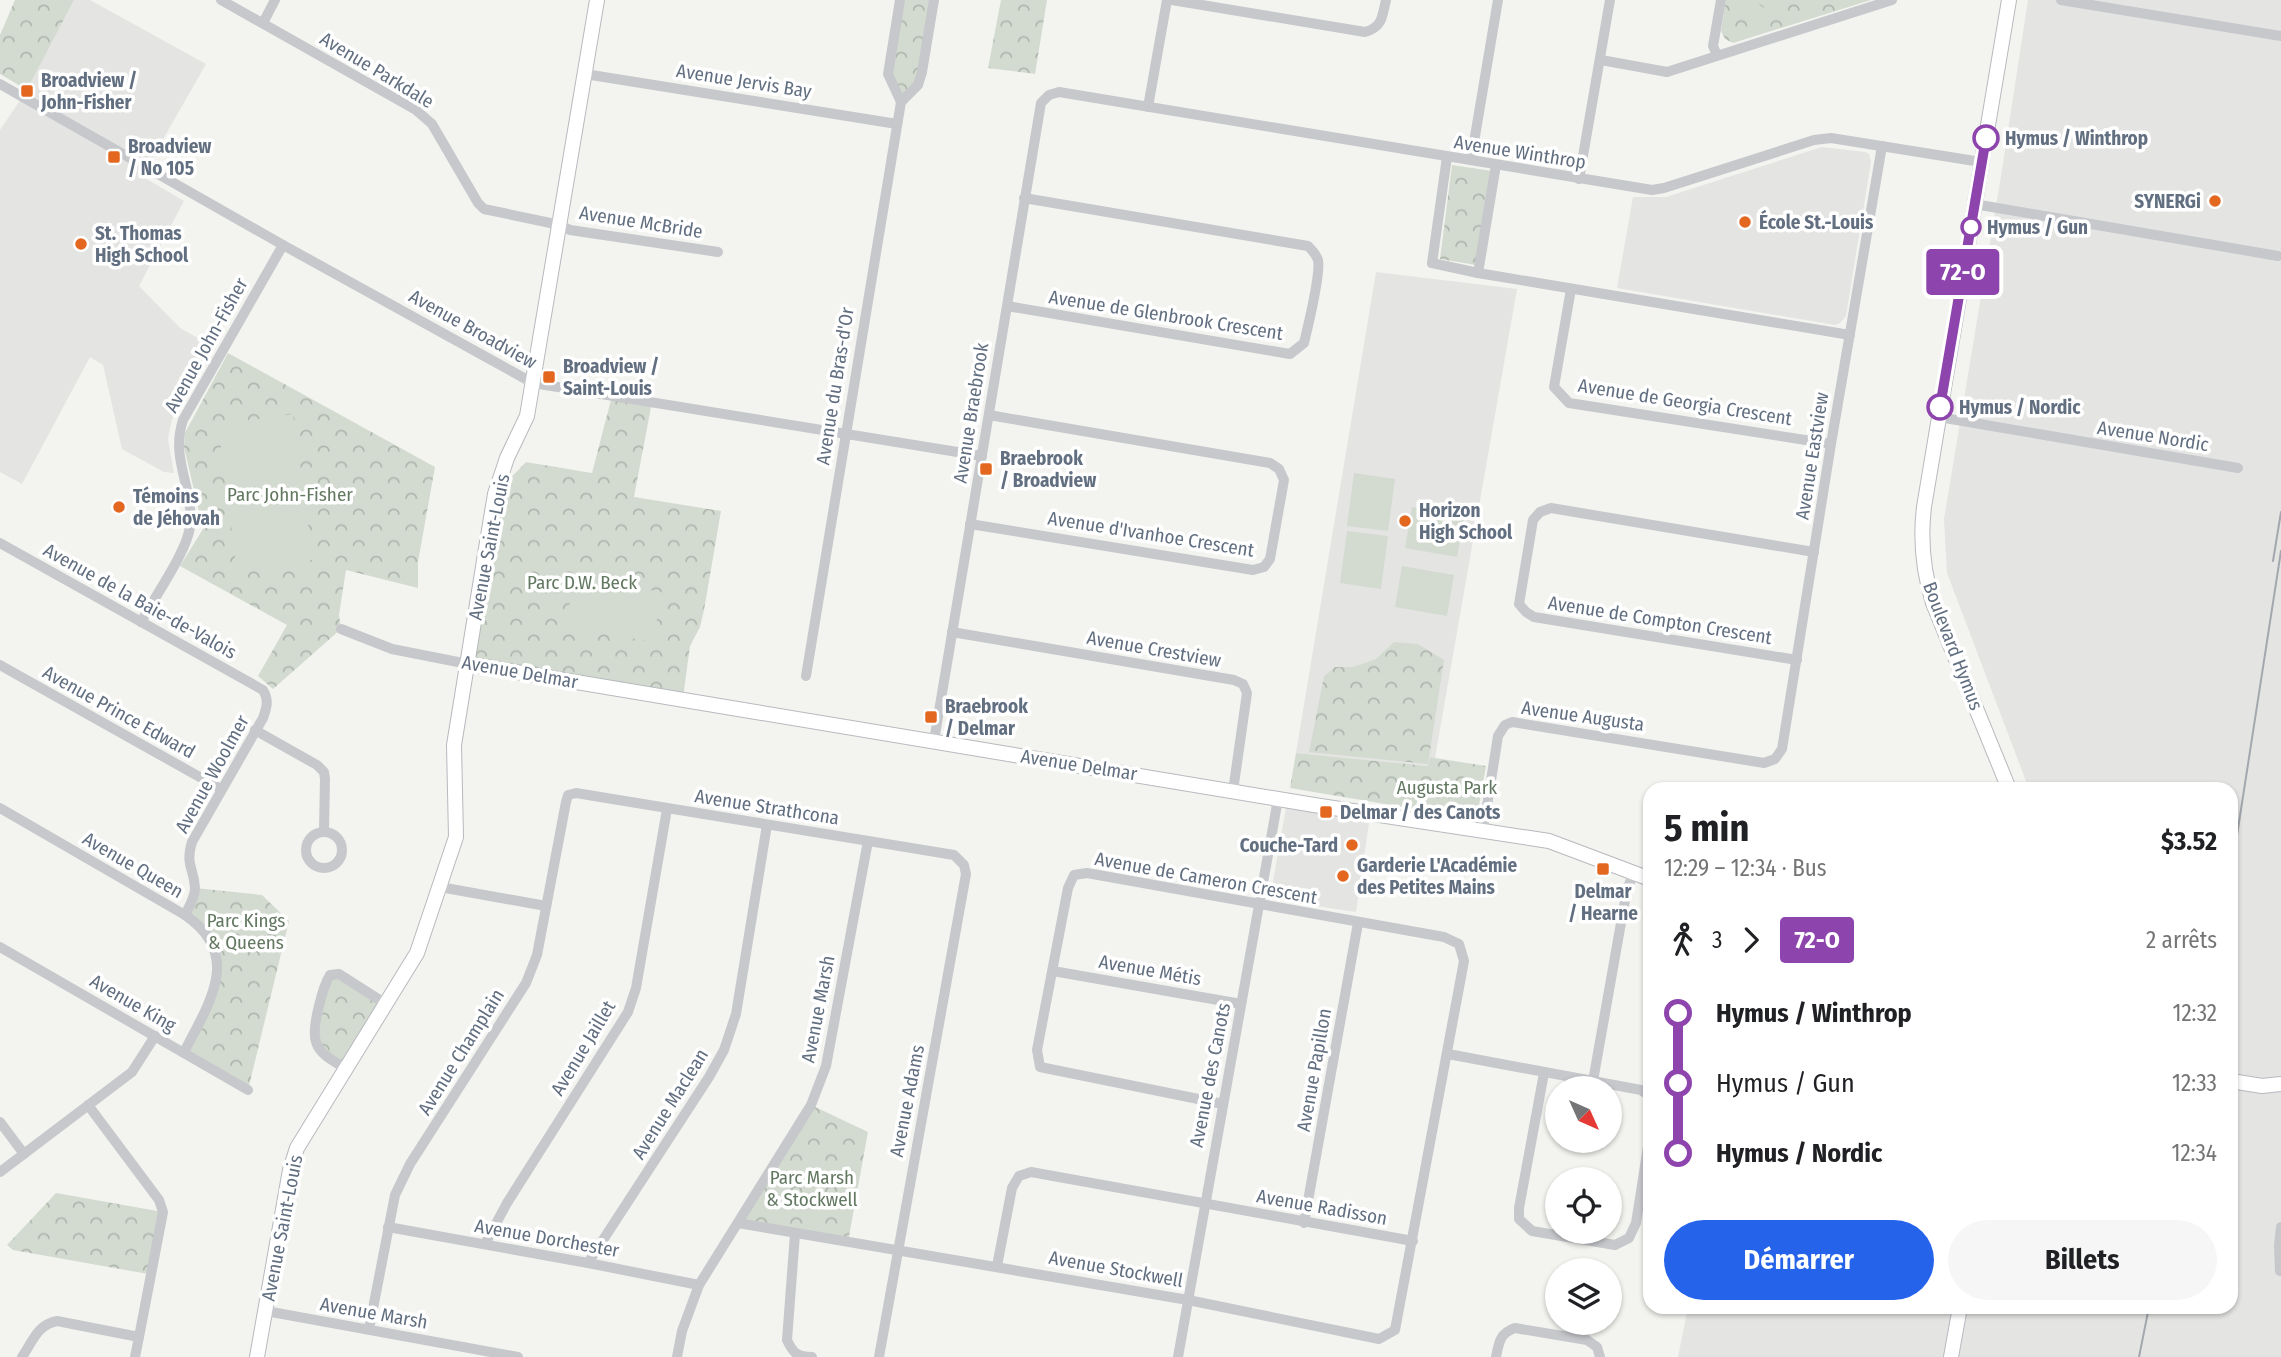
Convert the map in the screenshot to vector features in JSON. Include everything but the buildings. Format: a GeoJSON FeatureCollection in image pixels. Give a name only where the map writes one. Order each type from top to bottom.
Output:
{"type":"FeatureCollection","features":[{"type":"Feature","properties":{"kind":"street","name":"Avenue Parkdale"},"geometry":{"type":"LineString","coordinates":[[221,0],[416,110],[432,124],[484,209],[560,225]]}},
{"type":"Feature","properties":{"kind":"street"},"geometry":{"type":"LineString","coordinates":[[262,23],[275,0]]}},
{"type":"Feature","properties":{"kind":"street","name":"Avenue Saint-Louis"},"geometry":{"type":"LineString","coordinates":[[257,1357],[290,1170],[297,1148],[418,953],[456,837],[454,745],[495,494],[507,458],[527,416],[597,0]]}},
{"type":"Feature","properties":{"kind":"street"},"geometry":{"type":"LineString","coordinates":[[900,0],[888,74],[901,102]]}},
{"type":"Feature","properties":{"kind":"street","name":"Avenue du Bras-d'Or"},"geometry":{"type":"LineString","coordinates":[[806,676],[901,102],[918,85],[934,0]]}},
{"type":"Feature","properties":{"kind":"street"},"geometry":{"type":"LineString","coordinates":[[1148,107],[1169,0],[1365,32],[1374,30],[1381,24],[1386,0]]}},
{"type":"Feature","properties":{"kind":"street"},"geometry":{"type":"LineString","coordinates":[[1471,160],[1498,0]]}},
{"type":"Feature","properties":{"kind":"street"},"geometry":{"type":"LineString","coordinates":[[1579,179],[1610,0]]}},
{"type":"Feature","properties":{"kind":"street"},"geometry":{"type":"LineString","coordinates":[[1717,55],[1713,46],[1721,0]]}},
{"type":"Feature","properties":{"kind":"street"},"geometry":{"type":"LineString","coordinates":[[1601,60],[1667,72],[1892,0]]}},
{"type":"Feature","properties":{"kind":"street","name":"Boulevard Hymus"},"geometry":{"type":"LineString","coordinates":[[2006,782],[1941,624],[1926,577],[1922,523],[2009,0]]}},
{"type":"Feature","properties":{"kind":"street"},"geometry":{"type":"LineString","coordinates":[[2061,0],[2281,36]]}},
{"type":"Feature","properties":{"kind":"street","name":"Avenue Jervis Bay"},"geometry":{"type":"LineString","coordinates":[[585,74],[897,124]]}},
{"type":"Feature","properties":{"kind":"street","name":"Avenue Broadview"},"geometry":{"type":"LineString","coordinates":[[0,84],[533,383],[982,456]]}},
{"type":"Feature","properties":{"kind":"street","name":"Avenue Winthrop"},"geometry":{"type":"LineString","coordinates":[[1049,95],[1059,92],[1651,190],[1814,140],[1831,138],[1982,162]]}},
{"type":"Feature","properties":{"kind":"street","name":"Avenue Braebrook"},"geometry":{"type":"LineString","coordinates":[[934,741],[1024,198],[1041,103],[1049,95]]}},
{"type":"Feature","properties":{"kind":"street","name":"Avenue Eastview"},"geometry":{"type":"LineString","coordinates":[[1764,762],[1774,759],[1782,749],[1882,145]]}},
{"type":"Feature","properties":{"kind":"street"},"geometry":{"type":"LineString","coordinates":[[1447,157],[1432,263],[1850,335]]}},
{"type":"Feature","properties":{"kind":"street"},"geometry":{"type":"LineString","coordinates":[[1478,273],[1496,165]]}},
{"type":"Feature","properties":{"kind":"street","name":"Avenue de Glenbrook Crescent"},"geometry":{"type":"LineString","coordinates":[[1007,306],[1290,354],[1304,343],[1319,262],[1308,246],[1024,198]]}},
{"type":"Feature","properties":{"kind":"street"},"geometry":{"type":"LineString","coordinates":[[1974,204],[2278,256]]}},
{"type":"Feature","properties":{"kind":"street","name":"Avenue McBride"},"geometry":{"type":"LineString","coordinates":[[560,225],[570,230],[718,252]]}},
{"type":"Feature","properties":{"kind":"street","name":"Avenue John-Fisher"},"geometry":{"type":"LineString","coordinates":[[141,622],[188,539],[190,508],[177,448],[183,419],[283,245]]}},
{"type":"Feature","properties":{"kind":"street","name":"Avenue de Georgia Crescent"},"geometry":{"type":"LineString","coordinates":[[1572,289],[1554,387],[1569,403],[1831,444]]}},
{"type":"Feature","properties":{"kind":"street","name":"Avenue d'Ivanhoe Crescent"},"geometry":{"type":"LineString","coordinates":[[970,524],[1253,570],[1265,567],[1270,559],[1277,519],[1283,480],[1279,470],[1269,463],[989,415]]}},
{"type":"Feature","properties":{"kind":"street","name":"Avenue Nordic"},"geometry":{"type":"LineString","coordinates":[[1939,417],[2238,468]]}},
{"type":"Feature","properties":{"kind":"street","name":"Avenue de Compton Crescent"},"geometry":{"type":"LineString","coordinates":[[1797,660],[1534,617],[1519,604],[1524,568],[1533,520],[1540,512],[1551,508],[1814,552]]}},
{"type":"Feature","properties":{"kind":"street","name":"Avenue de la Baie-de-Valois"},"geometry":{"type":"LineString","coordinates":[[0,543],[263,690]]}},
{"type":"Feature","properties":{"kind":"street","name":"Avenue Delmar"},"geometry":{"type":"LineString","coordinates":[[341,629],[392,649],[468,664],[1278,799],[1549,841],[1643,876]]}},
{"type":"Feature","properties":{"kind":"street","name":"Avenue Crestview"},"geometry":{"type":"LineString","coordinates":[[952,632],[1234,680],[1243,684],[1247,693],[1233,791]]}},
{"type":"Feature","properties":{"kind":"street","name":"Avenue Prince Edward"},"geometry":{"type":"LineString","coordinates":[[0,665],[221,789]]}},
{"type":"Feature","properties":{"kind":"street","name":"Avenue Woolmer"},"geometry":{"type":"LineString","coordinates":[[185,915],[195,888],[188,855],[192,842],[256,730],[268,704],[263,690]]}},
{"type":"Feature","properties":{"kind":"street","name":"Avenue Augusta"},"geometry":{"type":"LineString","coordinates":[[1483,831],[1499,737],[1505,725],[1512,722],[1764,762]]}},
{"type":"Feature","properties":{"kind":"street"},"geometry":{"type":"LineString","coordinates":[[256,730],[317,765],[324,772],[324,831]]}},
{"type":"Feature","properties":{"kind":"street","name":"Avenue Strathcona"},"geometry":{"type":"LineString","coordinates":[[576,793],[954,855]]}},
{"type":"Feature","properties":{"kind":"street","name":"Avenue Champlain"},"geometry":{"type":"LineString","coordinates":[[369,1329],[395,1195],[410,1164],[526,983],[537,955],[566,802],[568,795],[576,793]]}},
{"type":"Feature","properties":{"kind":"street","name":"Avenue des Canots"},"geometry":{"type":"LineString","coordinates":[[1178,1357],[1278,799]]}},
{"type":"Feature","properties":{"kind":"street","name":"Avenue Queen"},"geometry":{"type":"LineString","coordinates":[[0,808],[185,915],[207,935],[215,951],[219,972],[213,995],[184,1052]]}},
{"type":"Feature","properties":{"kind":"street","name":"Avenue Jaillet"},"geometry":{"type":"LineString","coordinates":[[485,1244],[507,1203],[628,1012],[636,988],[667,809]]}},
{"type":"Feature","properties":{"kind":"street","name":"Avenue Maclean"},"geometry":{"type":"LineString","coordinates":[[589,1263],[724,1050],[736,1014],[767,825]]}},
{"type":"Feature","properties":{"kind":"street","name":"Avenue Marsh"},"geometry":{"type":"LineString","coordinates":[[677,1357],[682,1331],[699,1285],[811,1105],[826,1066],[868,841]]}},
{"type":"Feature","properties":{"kind":"street","name":"Avenue Adams"},"geometry":{"type":"LineString","coordinates":[[879,1357],[966,874],[964,865],[954,855]]}},
{"type":"Feature","properties":{"kind":"street","name":"Avenue de Cameron Crescent"},"geometry":{"type":"LineString","coordinates":[[1223,1104],[1040,1067],[1037,1050],[1068,888],[1074,875],[1087,873],[1444,937],[1460,944],[1464,961],[1448,1054]]}},
{"type":"Feature","properties":{"kind":"street"},"geometry":{"type":"LineString","coordinates":[[1594,1076],[1628,889],[1634,873]]}},
{"type":"Feature","properties":{"kind":"street"},"geometry":{"type":"LineString","coordinates":[[440,887],[546,905]]}},
{"type":"Feature","properties":{"kind":"street","name":"Avenue Papillon"},"geometry":{"type":"LineString","coordinates":[[1304,1223],[1358,923]]}},
{"type":"Feature","properties":{"kind":"street","name":"Avenue King"},"geometry":{"type":"LineString","coordinates":[[0,947],[248,1090]]}},
{"type":"Feature","properties":{"kind":"street","name":"Avenue Métis"},"geometry":{"type":"LineString","coordinates":[[1053,971],[1241,1004]]}},
{"type":"Feature","properties":{"kind":"street"},"geometry":{"type":"LineString","coordinates":[[345,1069],[324,1054],[316,1043],[315,1034],[325,984],[330,975],[339,974],[386,1004]]}},
{"type":"Feature","properties":{"kind":"street"},"geometry":{"type":"LineString","coordinates":[[0,1172],[132,1072],[155,1036]]}},
{"type":"Feature","properties":{"kind":"street"},"geometry":{"type":"LineString","coordinates":[[1413,1241],[1448,1054],[1562,1076]]}},
{"type":"Feature","properties":{"kind":"street"},"geometry":{"type":"LineString","coordinates":[[1544,1073],[1519,1219],[1532,1231],[1615,1245],[1629,1238],[1636,1223],[1643,1178]]}},
{"type":"Feature","properties":{"kind":"street"},"geometry":{"type":"LineString","coordinates":[[2238,1082],[2262,1086],[2281,1084]]}},
{"type":"Feature","properties":{"kind":"street"},"geometry":{"type":"LineString","coordinates":[[1622,1086],[1643,1091]]}},
{"type":"Feature","properties":{"kind":"street"},"geometry":{"type":"LineString","coordinates":[[88,1105],[159,1200],[163,1212],[135,1357]]}},
{"type":"Feature","properties":{"kind":"street"},"geometry":{"type":"LineString","coordinates":[[0,1122],[24,1154]]}},
{"type":"Feature","properties":{"kind":"street","name":"Avenue Radisson"},"geometry":{"type":"LineString","coordinates":[[997,1266],[1012,1188],[1019,1176],[1031,1172],[1413,1241]]}},
{"type":"Feature","properties":{"kind":"street","name":"Avenue Stockwell"},"geometry":{"type":"LineString","coordinates":[[737,1223],[1188,1300],[1379,1339],[1395,1330],[1413,1241]]}},
{"type":"Feature","properties":{"kind":"street","name":"Avenue Dorchester"},"geometry":{"type":"LineString","coordinates":[[388,1227],[699,1285]]}},
{"type":"Feature","properties":{"kind":"street"},"geometry":{"type":"LineString","coordinates":[[2280,1271],[2281,1227]]}},
{"type":"Feature","properties":{"kind":"street"},"geometry":{"type":"LineString","coordinates":[[795,1234],[787,1340],[793,1352],[800,1357],[812,1357]]}},
{"type":"Feature","properties":{"kind":"street","name":"Avenue Marsh"},"geometry":{"type":"LineString","coordinates":[[265,1311],[518,1357]]}},
{"type":"Feature","properties":{"kind":"street"},"geometry":{"type":"LineString","coordinates":[[1951,1357],[1959,1314]]}},
{"type":"Feature","properties":{"kind":"street"},"geometry":{"type":"LineString","coordinates":[[22,1357],[46,1323],[57,1321],[139,1337]]}},
{"type":"Feature","properties":{"kind":"street"},"geometry":{"type":"LineString","coordinates":[[1496,1357],[1500,1339],[1506,1331],[1515,1328],[1587,1340],[1597,1347],[1600,1357]]}},
{"type":"Feature","properties":{"kind":"shaded area","name":"St. Thomas High School"},"geometry":{"type":"Polygon","coordinates":[[[74,0],[90,0],[206,64],[154,155],[145,178],[184,201],[139,286],[180,328],[214,347],[172,419],[168,439],[174,473],[164,472],[122,449],[103,365],[90,357],[22,484],[0,472],[0,130],[27,90],[74,0]]]}},
{"type":"Feature","properties":{"kind":"shaded area"},"geometry":{"type":"Polygon","coordinates":[[[2028,0],[2281,0],[2281,1357],[1678,1357],[1687,1314],[2238,1314],[2238,782],[2026,782],[1947,573],[1944,519],[2028,0]]]}},
{"type":"Feature","properties":{"kind":"shaded area","name":"École St.-Louis"},"geometry":{"type":"Polygon","coordinates":[[[1822,147],[1865,152],[1869,154],[1871,162],[1846,316],[1840,323],[1835,325],[1617,288],[1633,197],[1666,197],[1822,147]]]}},
{"type":"Feature","properties":{"kind":"shaded area","name":"Horizon High School"},"geometry":{"type":"Polygon","coordinates":[[[1376,272],[1517,289],[1435,758],[1430,757],[1429,766],[1296,753],[1376,272]]]}},
{"type":"Feature","properties":{"kind":"shaded area"},"geometry":{"type":"Polygon","coordinates":[[[1286,807],[1369,823],[1356,912],[1270,899],[1286,807]]]}},
{"type":"Feature","properties":{"kind":"green space"},"geometry":{"type":"Polygon","coordinates":[[[15,0],[74,0],[27,90],[0,74],[0,35],[15,0]]]}},
{"type":"Feature","properties":{"kind":"green space"},"geometry":{"type":"Polygon","coordinates":[[[900,0],[934,0],[922,72],[901,102],[892,83],[900,0]]]}},
{"type":"Feature","properties":{"kind":"green space"},"geometry":{"type":"Polygon","coordinates":[[[1001,0],[1047,0],[1035,74],[988,68],[1001,0]]]}},
{"type":"Feature","properties":{"kind":"green space"},"geometry":{"type":"Polygon","coordinates":[[[1726,0],[1871,0],[1733,43],[1725,39],[1721,31],[1726,0]]]}},
{"type":"Feature","properties":{"kind":"green space"},"geometry":{"type":"Polygon","coordinates":[[[1743,0],[1752,0],[1773,14],[1765,26],[1738,8],[1743,0]]]}},
{"type":"Feature","properties":{"kind":"green space"},"geometry":{"type":"Polygon","coordinates":[[[1452,165],[1492,171],[1476,265],[1440,259],[1452,165]]]}},
{"type":"Feature","properties":{"kind":"green space","name":"Parc John-Fisher"},"geometry":{"type":"Polygon","coordinates":[[[228,353],[435,467],[418,562],[418,588],[346,570],[339,615],[341,629],[273,689],[258,676],[287,625],[180,566],[203,529],[184,447],[185,433],[228,353]]]}},
{"type":"Feature","properties":{"kind":"green space","name":"Parc D.W. Beck"},"geometry":{"type":"Polygon","coordinates":[[[612,396],[652,402],[634,497],[721,511],[704,610],[700,627],[690,646],[683,698],[468,664],[495,494],[526,462],[592,473],[612,396]]]}},
{"type":"Feature","properties":{"kind":"green space"},"geometry":{"type":"Polygon","coordinates":[[[293,414],[313,560],[237,571],[218,425],[293,414]]]}},
{"type":"Feature","properties":{"kind":"green space"},"geometry":{"type":"Polygon","coordinates":[[[1354,473],[1395,479],[1388,531],[1347,526],[1354,473]]]}},
{"type":"Feature","properties":{"kind":"green space"},"geometry":{"type":"Polygon","coordinates":[[[1412,507],[1464,516],[1457,557],[1405,548],[1412,507]]]}},
{"type":"Feature","properties":{"kind":"green space"},"geometry":{"type":"Polygon","coordinates":[[[1347,531],[1388,536],[1381,589],[1340,583],[1347,531]]]}},
{"type":"Feature","properties":{"kind":"green space"},"geometry":{"type":"Polygon","coordinates":[[[1402,566],[1454,575],[1447,616],[1395,607],[1402,566]]]}},
{"type":"Feature","properties":{"kind":"green space"},"geometry":{"type":"Polygon","coordinates":[[[574,577],[662,592],[653,642],[566,627],[574,577]]]}},
{"type":"Feature","properties":{"kind":"green space"},"geometry":{"type":"Polygon","coordinates":[[[1394,642],[1418,644],[1444,660],[1428,764],[1309,752],[1324,676],[1335,667],[1353,667],[1376,659],[1394,642]]]}},
{"type":"Feature","properties":{"kind":"green space","name":"Augusta Park"},"geometry":{"type":"Polygon","coordinates":[[[1296,753],[1428,766],[1430,757],[1486,766],[1478,811],[1468,818],[1290,788],[1296,753]]]}},
{"type":"Feature","properties":{"kind":"green space","name":"Parc Kings & Queens"},"geometry":{"type":"Polygon","coordinates":[[[195,888],[262,895],[289,921],[248,1090],[184,1052],[213,995],[215,951],[185,915],[195,888]]]}},
{"type":"Feature","properties":{"kind":"green space"},"geometry":{"type":"Polygon","coordinates":[[[330,975],[386,1004],[345,1068],[316,1043],[330,975]]]}},
{"type":"Feature","properties":{"kind":"green space","name":"Parc Marsh & Stockwell"},"geometry":{"type":"Polygon","coordinates":[[[811,1105],[868,1132],[848,1242],[738,1223],[811,1105]]]}},
{"type":"Feature","properties":{"kind":"green space"},"geometry":{"type":"Polygon","coordinates":[[[56,1193],[163,1212],[148,1274],[13,1250],[7,1245],[56,1193]]]}},
{"type":"Feature","properties":{"kind":"tram line"},"geometry":{"type":"LineString","coordinates":[[2273,561],[2281,512]]}},
{"type":"Feature","properties":{"kind":"tram line"},"geometry":{"type":"LineString","coordinates":[[2238,829],[2281,551]]}},
{"type":"Feature","properties":{"kind":"tram line"},"geometry":{"type":"LineString","coordinates":[[2139,1357],[2148,1314]]}},
{"type":"Feature","properties":{"kind":"bus line","name":"72-O"},"geometry":{"type":"LineString","coordinates":[[1940,407],[1986,138]]}},
{"type":"Feature","properties":{"kind":"place","name":"Broadview / John-Fisher"},"geometry":{"type":"Point","coordinates":[27,91]}},
{"type":"Feature","properties":{"kind":"place","name":"Hymus / Winthrop"},"geometry":{"type":"Point","coordinates":[1986,138]}},
{"type":"Feature","properties":{"kind":"place","name":"Broadview / No 105"},"geometry":{"type":"Point","coordinates":[114,157]}},
{"type":"Feature","properties":{"kind":"place","name":"SYNERGi"},"geometry":{"type":"Point","coordinates":[2215,201]}},
{"type":"Feature","properties":{"kind":"place","name":"École St.-Louis"},"geometry":{"type":"Point","coordinates":[1745,222]}},
{"type":"Feature","properties":{"kind":"place","name":"Hymus / Gun"},"geometry":{"type":"Point","coordinates":[1971,227]}},
{"type":"Feature","properties":{"kind":"place","name":"St. Thomas High School"},"geometry":{"type":"Point","coordinates":[81,244]}},
{"type":"Feature","properties":{"kind":"place","name":"Broadview / Saint-Louis"},"geometry":{"type":"Point","coordinates":[549,377]}},
{"type":"Feature","properties":{"kind":"place","name":"Hymus / Nordic"},"geometry":{"type":"Point","coordinates":[1940,407]}},
{"type":"Feature","properties":{"kind":"place","name":"Braebrook / Broadview"},"geometry":{"type":"Point","coordinates":[986,469]}},
{"type":"Feature","properties":{"kind":"place","name":"Témoins de Jéhovah"},"geometry":{"type":"Point","coordinates":[119,507]}},
{"type":"Feature","properties":{"kind":"place","name":"Horizon High School"},"geometry":{"type":"Point","coordinates":[1405,521]}},
{"type":"Feature","properties":{"kind":"place","name":"Braebrook / Delmar"},"geometry":{"type":"Point","coordinates":[931,717]}},
{"type":"Feature","properties":{"kind":"place","name":"Delmar / des Canots"},"geometry":{"type":"Point","coordinates":[1326,812]}},
{"type":"Feature","properties":{"kind":"place","name":"Couche-Tard"},"geometry":{"type":"Point","coordinates":[1352,845]}},
{"type":"Feature","properties":{"kind":"place","name":"Delmar / Hearne"},"geometry":{"type":"Point","coordinates":[1603,869]}},
{"type":"Feature","properties":{"kind":"place","name":"Garderie L'Académie des Petites Mains"},"geometry":{"type":"Point","coordinates":[1343,876]}}]}
